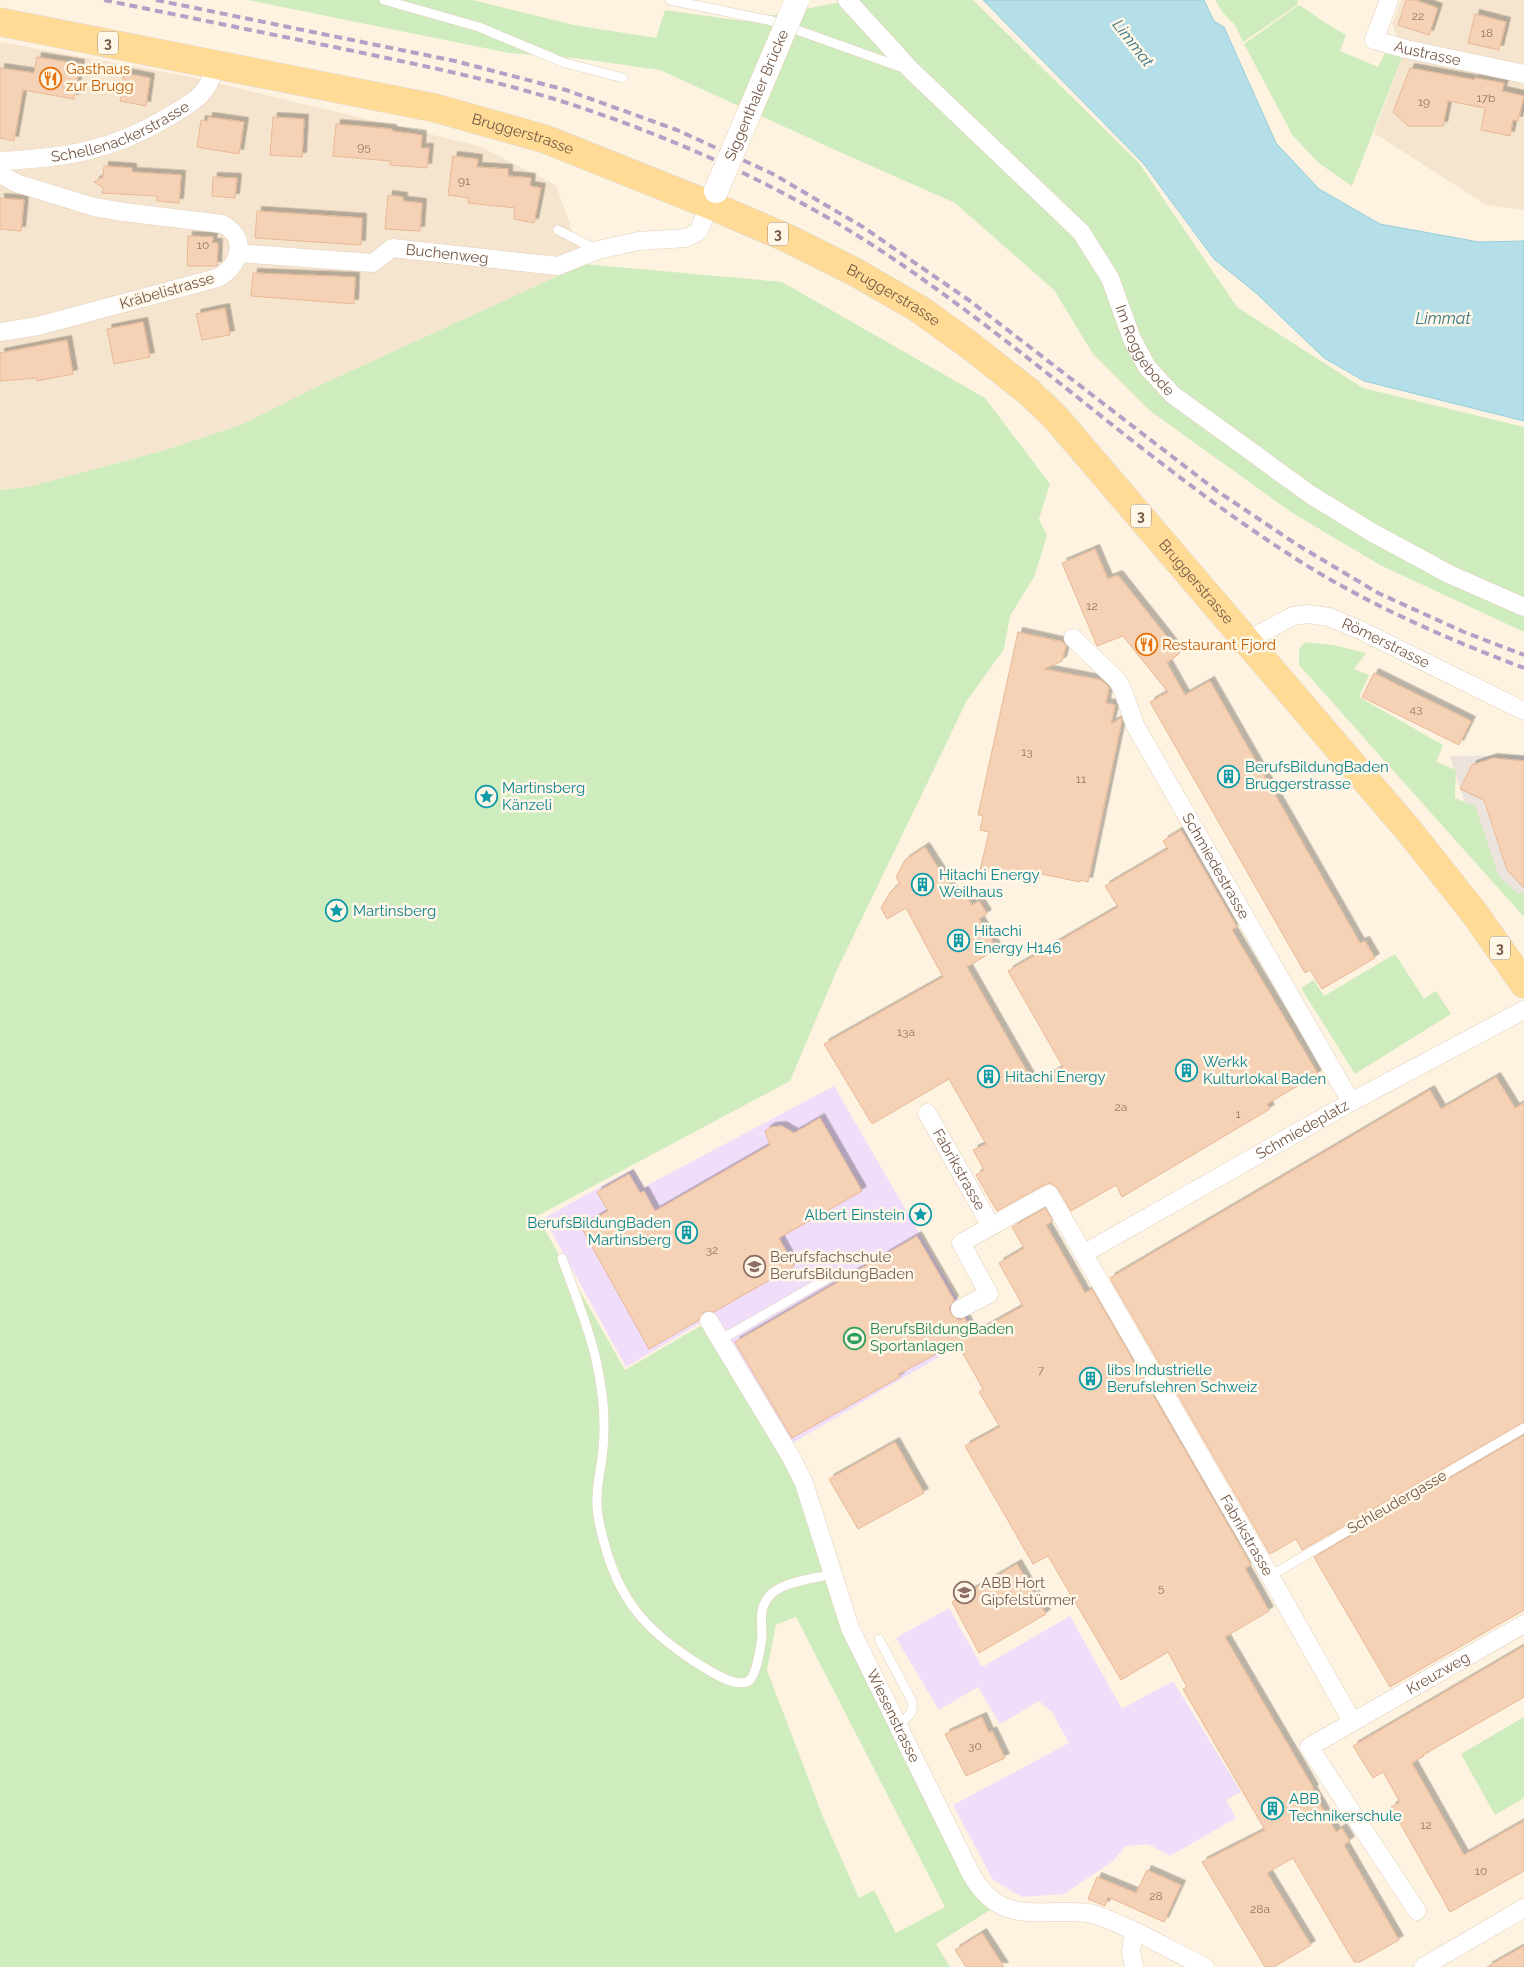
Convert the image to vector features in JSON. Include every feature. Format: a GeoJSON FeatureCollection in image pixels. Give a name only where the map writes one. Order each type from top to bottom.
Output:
{"type":"FeatureCollection","features":[{"type":"Feature","properties":{"kind":"main road","name":"Siggenthaler Brücke"},"geometry":{"type":"LineString","coordinates":[[713,198],[797,0]]}},
{"type":"Feature","properties":{"kind":"main road","name":"Bruggerstrasse"},"geometry":{"type":"LineString","coordinates":[[0,22],[435,108],[545,140],[713,198],[780,235],[845,267],[919,309],[968,344],[1029,392],[1056,418],[1410,832],[1474,912],[1524,984]]}},
{"type":"Feature","properties":{"kind":"street","name":"Im Roggebode"},"geometry":{"type":"LineString","coordinates":[[848,0],[911,70],[1081,232],[1110,278],[1132,340],[1147,368],[1173,395],[1311,496],[1373,533],[1449,574],[1524,607]]}},
{"type":"Feature","properties":{"kind":"street","name":"Austrasse"},"geometry":{"type":"LineString","coordinates":[[1389,0],[1374,40],[1406,49],[1524,74]]}},
{"type":"Feature","properties":{"kind":"street","name":"Schellenackerstrasse"},"geometry":{"type":"LineString","coordinates":[[0,161],[84,153],[108,146],[137,134],[200,96],[210,83],[216,65]]}},
{"type":"Feature","properties":{"kind":"street"},"geometry":{"type":"LineString","coordinates":[[0,174],[31,188],[74,202],[108,210],[222,224],[229,227],[236,237],[238,253]]}},
{"type":"Feature","properties":{"kind":"street","name":"Buchenweg"},"geometry":{"type":"LineString","coordinates":[[238,253],[373,264],[392,248],[558,266],[598,250],[639,241],[686,238],[698,232],[713,198]]}},
{"type":"Feature","properties":{"kind":"street","name":"Kräbelistrasse"},"geometry":{"type":"LineString","coordinates":[[0,332],[38,326],[210,280],[229,271],[236,261],[238,253]]}},
{"type":"Feature","properties":{"kind":"street","name":"Römerstrasse"},"geometry":{"type":"LineString","coordinates":[[1246,640],[1293,616],[1306,614],[1329,617],[1360,630],[1524,711]]}},
{"type":"Feature","properties":{"kind":"street","name":"Schmiedestrasse"},"geometry":{"type":"LineString","coordinates":[[1073,638],[1110,672],[1121,686],[1135,725],[1351,1102]]}},
{"type":"Feature","properties":{"kind":"street","name":"Schmiedeplatz"},"geometry":{"type":"LineString","coordinates":[[1083,1254],[1351,1102],[1524,1010]]}},
{"type":"Feature","properties":{"kind":"street","name":"Fabrikstrasse"},"geometry":{"type":"LineString","coordinates":[[927,1113],[991,1226]]}},
{"type":"Feature","properties":{"kind":"street","name":"Fabrikstrasse"},"geometry":{"type":"LineString","coordinates":[[960,1309],[989,1294],[961,1243],[1049,1194],[1352,1721]]}},
{"type":"Feature","properties":{"kind":"street","name":"Wiesenstrasse"},"geometry":{"type":"LineString","coordinates":[[709,1321],[791,1457],[804,1483],[850,1628],[971,1874],[989,1898],[1002,1907],[1018,1912],[1092,1914],[1134,1932],[1205,1967]]}},
{"type":"Feature","properties":{"kind":"street","name":"Kreuzweg"},"geometry":{"type":"LineString","coordinates":[[1352,1721],[1524,1624]]}},
{"type":"Feature","properties":{"kind":"street"},"geometry":{"type":"LineString","coordinates":[[1352,1721],[1309,1747],[1417,1910]]}},
{"type":"Feature","properties":{"kind":"street"},"geometry":{"type":"LineString","coordinates":[[1425,1967],[1524,1908]]}},
{"type":"Feature","properties":{"kind":"street"},"geometry":{"type":"LineString","coordinates":[[1134,1932],[1131,1956],[1134,1967]]}},
{"type":"Feature","properties":{"kind":"lane"},"geometry":{"type":"LineString","coordinates":[[384,0],[480,27],[562,62],[623,78]]}},
{"type":"Feature","properties":{"kind":"lane"},"geometry":{"type":"LineString","coordinates":[[670,0],[772,21],[911,70]]}},
{"type":"Feature","properties":{"kind":"lane"},"geometry":{"type":"LineString","coordinates":[[558,230],[598,250]]}},
{"type":"Feature","properties":{"kind":"lane"},"geometry":{"type":"LineString","coordinates":[[562,1258],[593,1350],[601,1383],[604,1430],[597,1503],[601,1530],[606,1551],[617,1579],[628,1602],[637,1614],[658,1636],[696,1662],[726,1679],[739,1683],[746,1682],[751,1680],[754,1674],[761,1641],[763,1608],[771,1595],[792,1584],[832,1574]]}},
{"type":"Feature","properties":{"kind":"lane"},"geometry":{"type":"LineString","coordinates":[[720,1340],[836,1274]]}},
{"type":"Feature","properties":{"kind":"lane","name":"Schleudergasse"},"geometry":{"type":"LineString","coordinates":[[1270,1576],[1524,1428]]}},
{"type":"Feature","properties":{"kind":"lane"},"geometry":{"type":"LineString","coordinates":[[879,1639],[912,1701],[913,1708],[911,1714],[897,1724]]}},
{"type":"Feature","properties":{"kind":"shaded area"},"geometry":{"type":"Polygon","coordinates":[[[1401,0],[1524,0],[1524,210],[1486,205],[1374,133],[1404,53],[1392,24],[1401,0]]]}},
{"type":"Feature","properties":{"kind":"shaded area"},"geometry":{"type":"Polygon","coordinates":[[[0,42],[187,76],[479,146],[556,185],[584,264],[318,386],[241,425],[162,451],[28,487],[0,490],[0,42]]]}},
{"type":"Feature","properties":{"kind":"shaded area"},"geometry":{"type":"Polygon","coordinates":[[[1524,755],[1524,914],[1482,857],[1450,756],[1524,755]]]}},
{"type":"Feature","properties":{"kind":"shaded area","name":"Berufsfachschule BerufsBildungBaden"},"geometry":{"type":"Polygon","coordinates":[[[834,1086],[978,1334],[789,1445],[715,1314],[626,1367],[544,1218],[633,1169],[644,1187],[834,1086]]]}},
{"type":"Feature","properties":{"kind":"shaded area"},"geometry":{"type":"Polygon","coordinates":[[[949,1608],[982,1667],[1070,1616],[1122,1709],[1173,1681],[1241,1792],[1226,1800],[1236,1818],[1170,1856],[1148,1844],[1126,1846],[1112,1862],[1064,1894],[1022,1897],[993,1880],[953,1805],[1069,1743],[1052,1712],[1039,1701],[1000,1724],[978,1687],[939,1710],[896,1638],[949,1608]]]}},
{"type":"Feature","properties":{"kind":"green space"},"geometry":{"type":"Polygon","coordinates":[[[248,0],[473,0],[574,25],[656,38],[665,10],[743,21],[851,0],[973,0],[1139,163],[1237,307],[1363,388],[1524,427],[1524,632],[1380,565],[1291,512],[1149,410],[1093,354],[1054,290],[955,203],[660,70],[575,58],[509,53],[248,0]]]}},
{"type":"Feature","properties":{"kind":"green space"},"geometry":{"type":"Polygon","coordinates":[[[1215,0],[1298,0],[1297,5],[1243,42],[1235,25],[1223,13],[1215,0]]]}},
{"type":"Feature","properties":{"kind":"green space"},"geometry":{"type":"Polygon","coordinates":[[[1299,5],[1346,35],[1340,51],[1378,67],[1386,51],[1403,55],[1352,186],[1320,164],[1293,136],[1244,44],[1299,5]]]}},
{"type":"Feature","properties":{"kind":"green space"},"geometry":{"type":"Polygon","coordinates":[[[584,264],[782,282],[985,398],[1050,484],[1039,519],[1047,536],[1034,577],[1010,616],[1004,649],[966,702],[836,972],[790,1081],[537,1216],[625,1370],[709,1321],[818,1522],[897,1724],[998,1905],[936,1944],[950,1967],[0,1967],[0,490],[28,487],[162,451],[241,425],[318,386],[584,264]],[[796,1617],[776,1625],[767,1670],[823,1817],[859,1898],[874,1890],[896,1933],[945,1907],[796,1617]]]}},
{"type":"Feature","properties":{"kind":"green space"},"geometry":{"type":"Polygon","coordinates":[[[1305,642],[1333,645],[1366,653],[1354,669],[1369,675],[1359,697],[1443,745],[1436,762],[1456,770],[1455,798],[1475,806],[1499,877],[1519,894],[1524,893],[1524,917],[1299,665],[1299,649],[1305,642]]]}},
{"type":"Feature","properties":{"kind":"green space"},"geometry":{"type":"Polygon","coordinates":[[[1395,954],[1424,999],[1436,991],[1451,1014],[1355,1074],[1301,988],[1314,980],[1324,996],[1395,954]]]}},
{"type":"Feature","properties":{"kind":"green space"},"geometry":{"type":"Polygon","coordinates":[[[1524,1717],[1524,1798],[1495,1815],[1461,1754],[1524,1717]]]}},
{"type":"Feature","properties":{"kind":"water","name":"Limmat"},"geometry":{"type":"Polygon","coordinates":[[[983,0],[1204,0],[1214,21],[1224,27],[1276,143],[1319,189],[1380,224],[1479,242],[1524,241],[1524,421],[1364,381],[1324,358],[1256,293],[1214,259],[1143,163],[983,0]]]}},
{"type":"Feature","properties":{"kind":"building"},"geometry":{"type":"Polygon","coordinates":[[[1406,0],[1415,0],[1438,8],[1429,35],[1398,25],[1406,0]]]}},
{"type":"Feature","properties":{"kind":"building"},"geometry":{"type":"Polygon","coordinates":[[[1475,14],[1506,22],[1499,50],[1468,43],[1475,14]]]}},
{"type":"Feature","properties":{"kind":"building"},"geometry":{"type":"Polygon","coordinates":[[[37,57],[80,64],[74,99],[23,90],[14,141],[0,138],[0,68],[34,73],[37,57]]]}},
{"type":"Feature","properties":{"kind":"building"},"geometry":{"type":"Polygon","coordinates":[[[1410,68],[1475,80],[1475,78],[1504,83],[1502,91],[1524,96],[1518,121],[1513,120],[1510,136],[1481,130],[1485,108],[1448,101],[1443,126],[1408,126],[1393,112],[1410,68]]]}},
{"type":"Feature","properties":{"kind":"building"},"geometry":{"type":"Polygon","coordinates":[[[124,73],[150,78],[146,106],[120,101],[124,73]]]}},
{"type":"Feature","properties":{"kind":"building"},"geometry":{"type":"Polygon","coordinates":[[[208,117],[244,122],[239,154],[197,147],[201,120],[208,121],[208,117]]]}},
{"type":"Feature","properties":{"kind":"building"},"geometry":{"type":"Polygon","coordinates":[[[273,117],[304,119],[302,157],[270,155],[273,117]]]}},
{"type":"Feature","properties":{"kind":"building"},"geometry":{"type":"Polygon","coordinates":[[[336,124],[392,129],[392,131],[422,135],[421,148],[429,148],[427,168],[390,165],[390,161],[333,156],[336,124]]]}},
{"type":"Feature","properties":{"kind":"building"},"geometry":{"type":"Polygon","coordinates":[[[453,156],[478,159],[477,167],[508,169],[508,176],[531,178],[530,186],[541,188],[534,223],[514,219],[515,208],[468,203],[469,198],[448,195],[453,156]]]}},
{"type":"Feature","properties":{"kind":"building"},"geometry":{"type":"Polygon","coordinates":[[[104,166],[132,168],[132,172],[181,175],[179,203],[157,201],[157,196],[102,193],[103,188],[94,182],[103,177],[104,166]]]}},
{"type":"Feature","properties":{"kind":"building"},"geometry":{"type":"Polygon","coordinates":[[[213,177],[237,178],[235,198],[212,196],[213,177]]]}},
{"type":"Feature","properties":{"kind":"building"},"geometry":{"type":"Polygon","coordinates":[[[388,195],[403,197],[403,201],[422,203],[420,231],[385,229],[388,195]]]}},
{"type":"Feature","properties":{"kind":"building"},"geometry":{"type":"Polygon","coordinates":[[[0,198],[24,200],[21,231],[0,229],[0,198]]]}},
{"type":"Feature","properties":{"kind":"building"},"geometry":{"type":"Polygon","coordinates":[[[257,211],[362,218],[361,245],[255,238],[257,211]]]}},
{"type":"Feature","properties":{"kind":"building"},"geometry":{"type":"Polygon","coordinates":[[[188,236],[213,237],[212,243],[218,243],[217,266],[187,266],[188,236]]]}},
{"type":"Feature","properties":{"kind":"building"},"geometry":{"type":"Polygon","coordinates":[[[253,273],[355,277],[354,304],[251,296],[253,273]]]}},
{"type":"Feature","properties":{"kind":"building"},"geometry":{"type":"Polygon","coordinates":[[[225,308],[230,335],[202,340],[196,314],[225,308]]]}},
{"type":"Feature","properties":{"kind":"building"},"geometry":{"type":"Polygon","coordinates":[[[143,322],[150,357],[114,364],[107,329],[143,322]]]}},
{"type":"Feature","properties":{"kind":"building"},"geometry":{"type":"Polygon","coordinates":[[[67,340],[73,374],[37,381],[37,378],[0,381],[0,353],[67,340]]]}},
{"type":"Feature","properties":{"kind":"building","name":"BerufsBildungBaden Bruggerstrasse"},"geometry":{"type":"Polygon","coordinates":[[[1095,549],[1108,579],[1118,575],[1180,653],[1167,663],[1185,695],[1210,681],[1360,943],[1365,941],[1375,958],[1322,989],[1310,970],[1305,973],[1150,702],[1168,692],[1123,636],[1097,646],[1062,563],[1095,549]]]}},
{"type":"Feature","properties":{"kind":"building"},"geometry":{"type":"Polygon","coordinates":[[[1018,632],[1063,642],[1066,646],[1062,661],[1044,669],[1101,680],[1109,687],[1106,703],[1115,705],[1111,724],[1121,718],[1122,720],[1088,882],[1017,869],[1015,878],[980,870],[989,832],[980,830],[983,816],[978,815],[1018,632]]]}},
{"type":"Feature","properties":{"kind":"building"},"geometry":{"type":"Polygon","coordinates":[[[1374,673],[1471,721],[1459,745],[1362,697],[1374,673]]]}},
{"type":"Feature","properties":{"kind":"building"},"geometry":{"type":"Polygon","coordinates":[[[1493,758],[1524,761],[1524,888],[1507,870],[1484,800],[1460,789],[1472,765],[1493,758]]]}},
{"type":"Feature","properties":{"kind":"building"},"geometry":{"type":"Polygon","coordinates":[[[1181,830],[1237,927],[1232,930],[1318,1074],[1267,1104],[1270,1109],[1122,1197],[1116,1185],[1071,1211],[1058,1189],[1050,1183],[997,1211],[976,1175],[984,1170],[973,1150],[986,1144],[949,1079],[872,1124],[824,1044],[943,977],[906,908],[887,919],[881,908],[891,891],[900,884],[896,877],[905,860],[925,847],[958,899],[965,895],[972,905],[979,901],[987,914],[979,919],[997,949],[967,967],[1034,1084],[1063,1067],[1008,971],[1118,907],[1105,886],[1168,849],[1163,841],[1181,830]]]}},
{"type":"Feature","properties":{"kind":"building"},"geometry":{"type":"Polygon","coordinates":[[[1496,1077],[1515,1108],[1524,1103],[1524,1422],[1302,1550],[1296,1539],[1270,1554],[1110,1278],[1430,1090],[1441,1109],[1496,1077]]]}},
{"type":"Feature","properties":{"kind":"building","name":"BerufsBildungBaden Martinsberg"},"geometry":{"type":"Polygon","coordinates":[[[820,1118],[862,1191],[779,1238],[794,1266],[714,1312],[704,1312],[699,1320],[649,1349],[581,1227],[608,1211],[597,1192],[629,1174],[640,1193],[644,1191],[655,1211],[770,1145],[765,1131],[771,1127],[782,1126],[794,1133],[820,1118]]]}},
{"type":"Feature","properties":{"kind":"building"},"geometry":{"type":"Polygon","coordinates":[[[1045,1208],[1053,1221],[1046,1225],[1085,1293],[1092,1289],[1251,1565],[1245,1568],[1269,1611],[1225,1637],[1314,1789],[1312,1790],[1336,1832],[1342,1828],[1350,1841],[1344,1845],[1399,1940],[1360,1962],[1354,1962],[1293,1858],[1267,1873],[1311,1945],[1274,1967],[1265,1967],[1202,1862],[1265,1830],[1183,1689],[1187,1687],[1168,1652],[1121,1680],[1048,1556],[1033,1564],[965,1446],[1000,1427],[979,1392],[983,1389],[957,1343],[899,1374],[900,1377],[792,1438],[735,1342],[917,1236],[954,1300],[949,1308],[951,1314],[959,1320],[965,1318],[973,1334],[1023,1306],[999,1263],[1024,1248],[1012,1227],[1045,1208]]]}},
{"type":"Feature","properties":{"kind":"building"},"geometry":{"type":"Polygon","coordinates":[[[1524,1435],[1524,1610],[1390,1687],[1314,1557],[1524,1435]]]}},
{"type":"Feature","properties":{"kind":"building"},"geometry":{"type":"Polygon","coordinates":[[[895,1442],[924,1493],[858,1529],[829,1479],[895,1442]]]}},
{"type":"Feature","properties":{"kind":"building"},"geometry":{"type":"Polygon","coordinates":[[[1017,1564],[1046,1614],[979,1653],[952,1602],[1017,1564]]]}},
{"type":"Feature","properties":{"kind":"building"},"geometry":{"type":"Polygon","coordinates":[[[1524,1646],[1524,1697],[1412,1763],[1464,1855],[1524,1821],[1524,1871],[1450,1912],[1391,1807],[1400,1802],[1383,1772],[1373,1778],[1353,1746],[1524,1646]]]}},
{"type":"Feature","properties":{"kind":"building"},"geometry":{"type":"Polygon","coordinates":[[[982,1717],[989,1733],[992,1731],[1005,1758],[966,1776],[945,1734],[982,1717]]]}},
{"type":"Feature","properties":{"kind":"building"},"geometry":{"type":"Polygon","coordinates":[[[1147,1870],[1181,1885],[1164,1922],[1108,1897],[1105,1906],[1088,1899],[1097,1877],[1136,1893],[1147,1870]]]}},
{"type":"Feature","properties":{"kind":"building"},"geometry":{"type":"Polygon","coordinates":[[[982,1933],[1004,1967],[966,1967],[955,1950],[982,1933]]]}},
{"type":"Feature","properties":{"kind":"building"},"geometry":{"type":"Polygon","coordinates":[[[1524,1946],[1524,1967],[1487,1967],[1524,1946]]]}},
{"type":"Feature","properties":{"kind":"railway"},"geometry":{"type":"LineString","coordinates":[[104,0],[453,72],[509,86],[602,115],[714,159],[821,214],[911,271],[966,310],[1178,476],[1287,553],[1343,587],[1402,617],[1524,668]]}},
{"type":"Feature","properties":{"kind":"railway"},"geometry":{"type":"LineString","coordinates":[[156,0],[455,61],[566,90],[677,130],[773,174],[863,227],[970,301],[1217,491],[1296,544],[1378,593],[1464,632],[1524,655]]}},
{"type":"Feature","properties":{"kind":"place","name":"Gasthaus zur Brugg"},"geometry":{"type":"Point","coordinates":[50,78]}},
{"type":"Feature","properties":{"kind":"place","name":"Restaurant Fjord"},"geometry":{"type":"Point","coordinates":[1146,645]}},
{"type":"Feature","properties":{"kind":"place","name":"BerufsBildungBaden Bruggerstrasse"},"geometry":{"type":"Point","coordinates":[1229,776]}},
{"type":"Feature","properties":{"kind":"place","name":"Martinsberg Känzeli"},"geometry":{"type":"Point","coordinates":[486,797]}},
{"type":"Feature","properties":{"kind":"place","name":"Hitachi Energy Weilhaus"},"geometry":{"type":"Point","coordinates":[923,884]}},
{"type":"Feature","properties":{"kind":"place","name":"Martinsberg"},"geometry":{"type":"Point","coordinates":[337,911]}},
{"type":"Feature","properties":{"kind":"place","name":"Hitachi Energy H146"},"geometry":{"type":"Point","coordinates":[958,940]}},
{"type":"Feature","properties":{"kind":"place","name":"Werkk Kulturlokal Baden"},"geometry":{"type":"Point","coordinates":[1187,1071]}},
{"type":"Feature","properties":{"kind":"place","name":"Hitachi Energy"},"geometry":{"type":"Point","coordinates":[989,1077]}},
{"type":"Feature","properties":{"kind":"place","name":"Albert Einstein"},"geometry":{"type":"Point","coordinates":[921,1215]}},
{"type":"Feature","properties":{"kind":"place","name":"BerufsBildungBaden Martinsberg"},"geometry":{"type":"Point","coordinates":[687,1232]}},
{"type":"Feature","properties":{"kind":"place","name":"Berufsfachschule BerufsBildungBaden"},"geometry":{"type":"Point","coordinates":[754,1266]}},
{"type":"Feature","properties":{"kind":"place","name":"BerufsBildungBaden Sportanlagen"},"geometry":{"type":"Point","coordinates":[854,1338]}},
{"type":"Feature","properties":{"kind":"place","name":"libs Industrielle Berufslehren Schweiz"},"geometry":{"type":"Point","coordinates":[1091,1379]}},
{"type":"Feature","properties":{"kind":"place","name":"ABB Hort Gipfelstürmer"},"geometry":{"type":"Point","coordinates":[965,1592]}},
{"type":"Feature","properties":{"kind":"place","name":"ABB Technikerschule"},"geometry":{"type":"Point","coordinates":[1273,1808]}}]}
